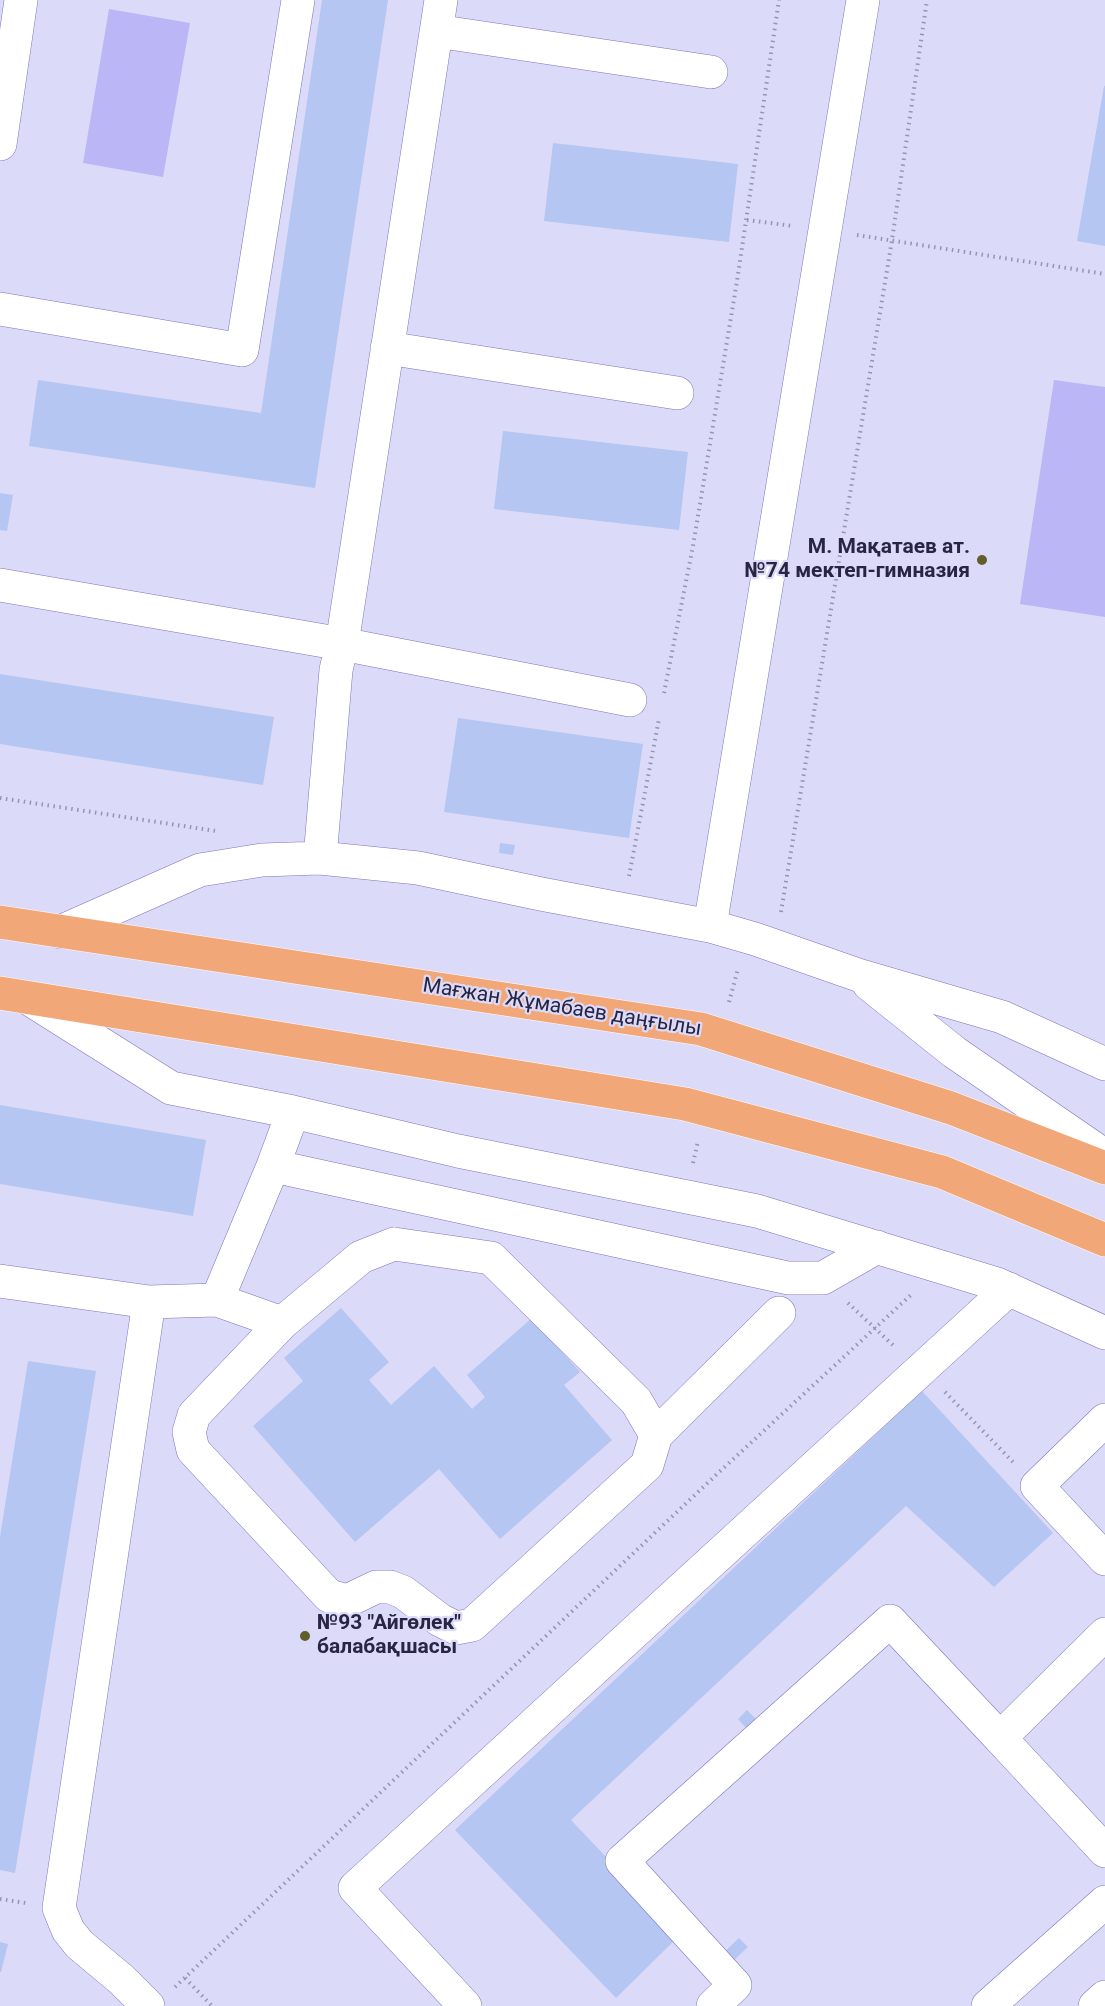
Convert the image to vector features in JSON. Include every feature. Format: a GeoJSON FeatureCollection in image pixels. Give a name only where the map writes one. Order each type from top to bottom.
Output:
{"type":"FeatureCollection","features":[{"type":"Feature","properties":{"kind":"main road","name":"Мағжан Жұмабаев даңғылы"},"geometry":{"type":"LineString","coordinates":[[0,921],[701,1029],[951,1108],[1105,1168]]}},
{"type":"Feature","properties":{"kind":"main road"},"geometry":{"type":"LineString","coordinates":[[14,996],[685,1104],[942,1172],[1105,1240]]}},
{"type":"Feature","properties":{"kind":"street"},"geometry":{"type":"LineString","coordinates":[[0,144],[21,0]]}},
{"type":"Feature","properties":{"kind":"street"},"geometry":{"type":"LineString","coordinates":[[0,309],[242,350],[298,0]]}},
{"type":"Feature","properties":{"kind":"street"},"geometry":{"type":"LineString","coordinates":[[710,926],[863,0]]}},
{"type":"Feature","properties":{"kind":"street"},"geometry":{"type":"LineString","coordinates":[[320,858],[336,670],[342,644],[439,15],[711,72]]}},
{"type":"Feature","properties":{"kind":"street"},"geometry":{"type":"LineString","coordinates":[[387,348],[677,393]]}},
{"type":"Feature","properties":{"kind":"street"},"geometry":{"type":"LineString","coordinates":[[0,585],[342,644],[630,700]]}},
{"type":"Feature","properties":{"kind":"street"},"geometry":{"type":"LineString","coordinates":[[60,932],[200,870],[262,860],[320,858],[417,868],[710,926],[755,939],[858,975],[1002,1017],[1105,1064]]}},
{"type":"Feature","properties":{"kind":"street"},"geometry":{"type":"LineString","coordinates":[[858,975],[954,1052],[1105,1156]]}},
{"type":"Feature","properties":{"kind":"street"},"geometry":{"type":"LineString","coordinates":[[14,996],[171,1088],[293,1112],[458,1151],[757,1211],[997,1284],[1105,1333]]}},
{"type":"Feature","properties":{"kind":"street"},"geometry":{"type":"LineString","coordinates":[[217,1300],[293,1112]]}},
{"type":"Feature","properties":{"kind":"street"},"geometry":{"type":"LineString","coordinates":[[273,1166],[788,1278],[823,1278],[877,1248]]}},
{"type":"Feature","properties":{"kind":"street"},"geometry":{"type":"LineString","coordinates":[[656,1435],[636,1401],[491,1258],[394,1244],[361,1257],[282,1323],[194,1415],[189,1432],[193,1450],[329,1596],[347,1601],[376,1587],[390,1587],[403,1592],[440,1620],[456,1628],[472,1625],[647,1466],[656,1435],[779,1313]]}},
{"type":"Feature","properties":{"kind":"street"},"geometry":{"type":"LineString","coordinates":[[0,1281],[149,1302],[217,1300],[282,1323]]}},
{"type":"Feature","properties":{"kind":"street"},"geometry":{"type":"LineString","coordinates":[[465,2006],[355,1888],[1009,1289]]}},
{"type":"Feature","properties":{"kind":"street"},"geometry":{"type":"LineString","coordinates":[[149,1302],[60,1908],[68,1930],[79,1944],[122,1980],[159,1999]]}},
{"type":"Feature","properties":{"kind":"street"},"geometry":{"type":"LineString","coordinates":[[1105,1420],[1037,1486],[1105,1559]]}},
{"type":"Feature","properties":{"kind":"street"},"geometry":{"type":"LineString","coordinates":[[733,1999],[622,1861],[890,1621],[1105,1851]]}},
{"type":"Feature","properties":{"kind":"street"},"geometry":{"type":"LineString","coordinates":[[1000,1738],[1105,1634]]}},
{"type":"Feature","properties":{"kind":"street"},"geometry":{"type":"LineString","coordinates":[[988,2006],[1105,1902]]}},
{"type":"Feature","properties":{"kind":"street"},"geometry":{"type":"LineString","coordinates":[[1095,2006],[1105,1997]]}},
{"type":"Feature","properties":{"kind":"path"},"geometry":{"type":"LineString","coordinates":[[664,697],[693,546],[737,281],[779,0]]}},
{"type":"Feature","properties":{"kind":"path"},"geometry":{"type":"LineString","coordinates":[[781,916],[892,240],[927,0]]}},
{"type":"Feature","properties":{"kind":"path"},"geometry":{"type":"LineString","coordinates":[[892,240],[1105,274]]}},
{"type":"Feature","properties":{"kind":"path"},"geometry":{"type":"LineString","coordinates":[[628,883],[662,708]]}},
{"type":"Feature","properties":{"kind":"path"},"geometry":{"type":"LineString","coordinates":[[686,1196],[706,1109]]}},
{"type":"Feature","properties":{"kind":"path"},"geometry":{"type":"LineString","coordinates":[[823,1278],[874,1329],[922,1369],[1037,1486]]}},
{"type":"Feature","properties":{"kind":"path"},"geometry":{"type":"LineString","coordinates":[[159,1999],[915,1291]]}},
{"type":"Feature","properties":{"kind":"path"},"geometry":{"type":"LineString","coordinates":[[185,1977],[212,2006]]}},
{"type":"Feature","properties":{"kind":"shaded area"},"geometry":{"type":"Polygon","coordinates":[[[109,9],[190,23],[163,177],[83,163],[109,9]]]}},
{"type":"Feature","properties":{"kind":"shaded area"},"geometry":{"type":"Polygon","coordinates":[[[1054,380],[1105,387],[1105,617],[1020,604],[1054,380]]]}},
{"type":"Feature","properties":{"kind":"building"},"geometry":{"type":"Polygon","coordinates":[[[322,0],[388,0],[315,488],[29,446],[38,380],[261,413],[322,0]]]}},
{"type":"Feature","properties":{"kind":"building"},"geometry":{"type":"Polygon","coordinates":[[[1105,86],[1105,246],[1077,241],[1105,86]]]}},
{"type":"Feature","properties":{"kind":"building"},"geometry":{"type":"Polygon","coordinates":[[[553,143],[738,164],[729,242],[544,221],[553,143]]]}},
{"type":"Feature","properties":{"kind":"building"},"geometry":{"type":"Polygon","coordinates":[[[503,431],[688,452],[679,530],[494,509],[503,431]]]}},
{"type":"Feature","properties":{"kind":"building"},"geometry":{"type":"Polygon","coordinates":[[[0,493],[13,495],[7,531],[0,530],[0,493]]]}},
{"type":"Feature","properties":{"kind":"building"},"geometry":{"type":"Polygon","coordinates":[[[0,674],[274,717],[263,785],[0,744],[0,674]]]}},
{"type":"Feature","properties":{"kind":"building"},"geometry":{"type":"Polygon","coordinates":[[[458,718],[643,744],[629,838],[444,812],[458,718]]]}},
{"type":"Feature","properties":{"kind":"building"},"geometry":{"type":"Polygon","coordinates":[[[500,843],[515,845],[513,855],[499,853],[500,843]]]}},
{"type":"Feature","properties":{"kind":"building"},"geometry":{"type":"Polygon","coordinates":[[[0,1105],[206,1140],[193,1216],[0,1184],[0,1105]]]}},
{"type":"Feature","properties":{"kind":"building"},"geometry":{"type":"Polygon","coordinates":[[[341,1308],[389,1362],[369,1380],[391,1405],[434,1366],[472,1409],[485,1397],[467,1375],[532,1318],[580,1372],[564,1385],[612,1440],[500,1539],[439,1469],[355,1542],[253,1426],[303,1381],[284,1358],[341,1308]]]}},
{"type":"Feature","properties":{"kind":"building"},"geometry":{"type":"Polygon","coordinates":[[[28,1361],[96,1371],[15,1873],[0,1870],[0,1537],[28,1361]]]}},
{"type":"Feature","properties":{"kind":"building"},"geometry":{"type":"Polygon","coordinates":[[[922,1391],[1053,1533],[994,1587],[906,1506],[571,1820],[680,1935],[616,1998],[455,1830],[922,1391]]]}},
{"type":"Feature","properties":{"kind":"building"},"geometry":{"type":"Polygon","coordinates":[[[747,1710],[756,1719],[746,1728],[738,1719],[747,1710]]]}},
{"type":"Feature","properties":{"kind":"building"},"geometry":{"type":"Polygon","coordinates":[[[739,1938],[748,1947],[730,1964],[721,1955],[739,1938]]]}},
{"type":"Feature","properties":{"kind":"building"},"geometry":{"type":"Polygon","coordinates":[[[0,1942],[8,1944],[1,1972],[0,1972],[0,1942]]]}},
{"type":"Feature","properties":{"kind":"place","name":"М. Мақатаев ат. №74 мектеп-гимназия"},"geometry":{"type":"Point","coordinates":[982,560]}},
{"type":"Feature","properties":{"kind":"place","name":"№93 \"Айгөлек\" балабақшасы"},"geometry":{"type":"Point","coordinates":[305,1636]}}]}
